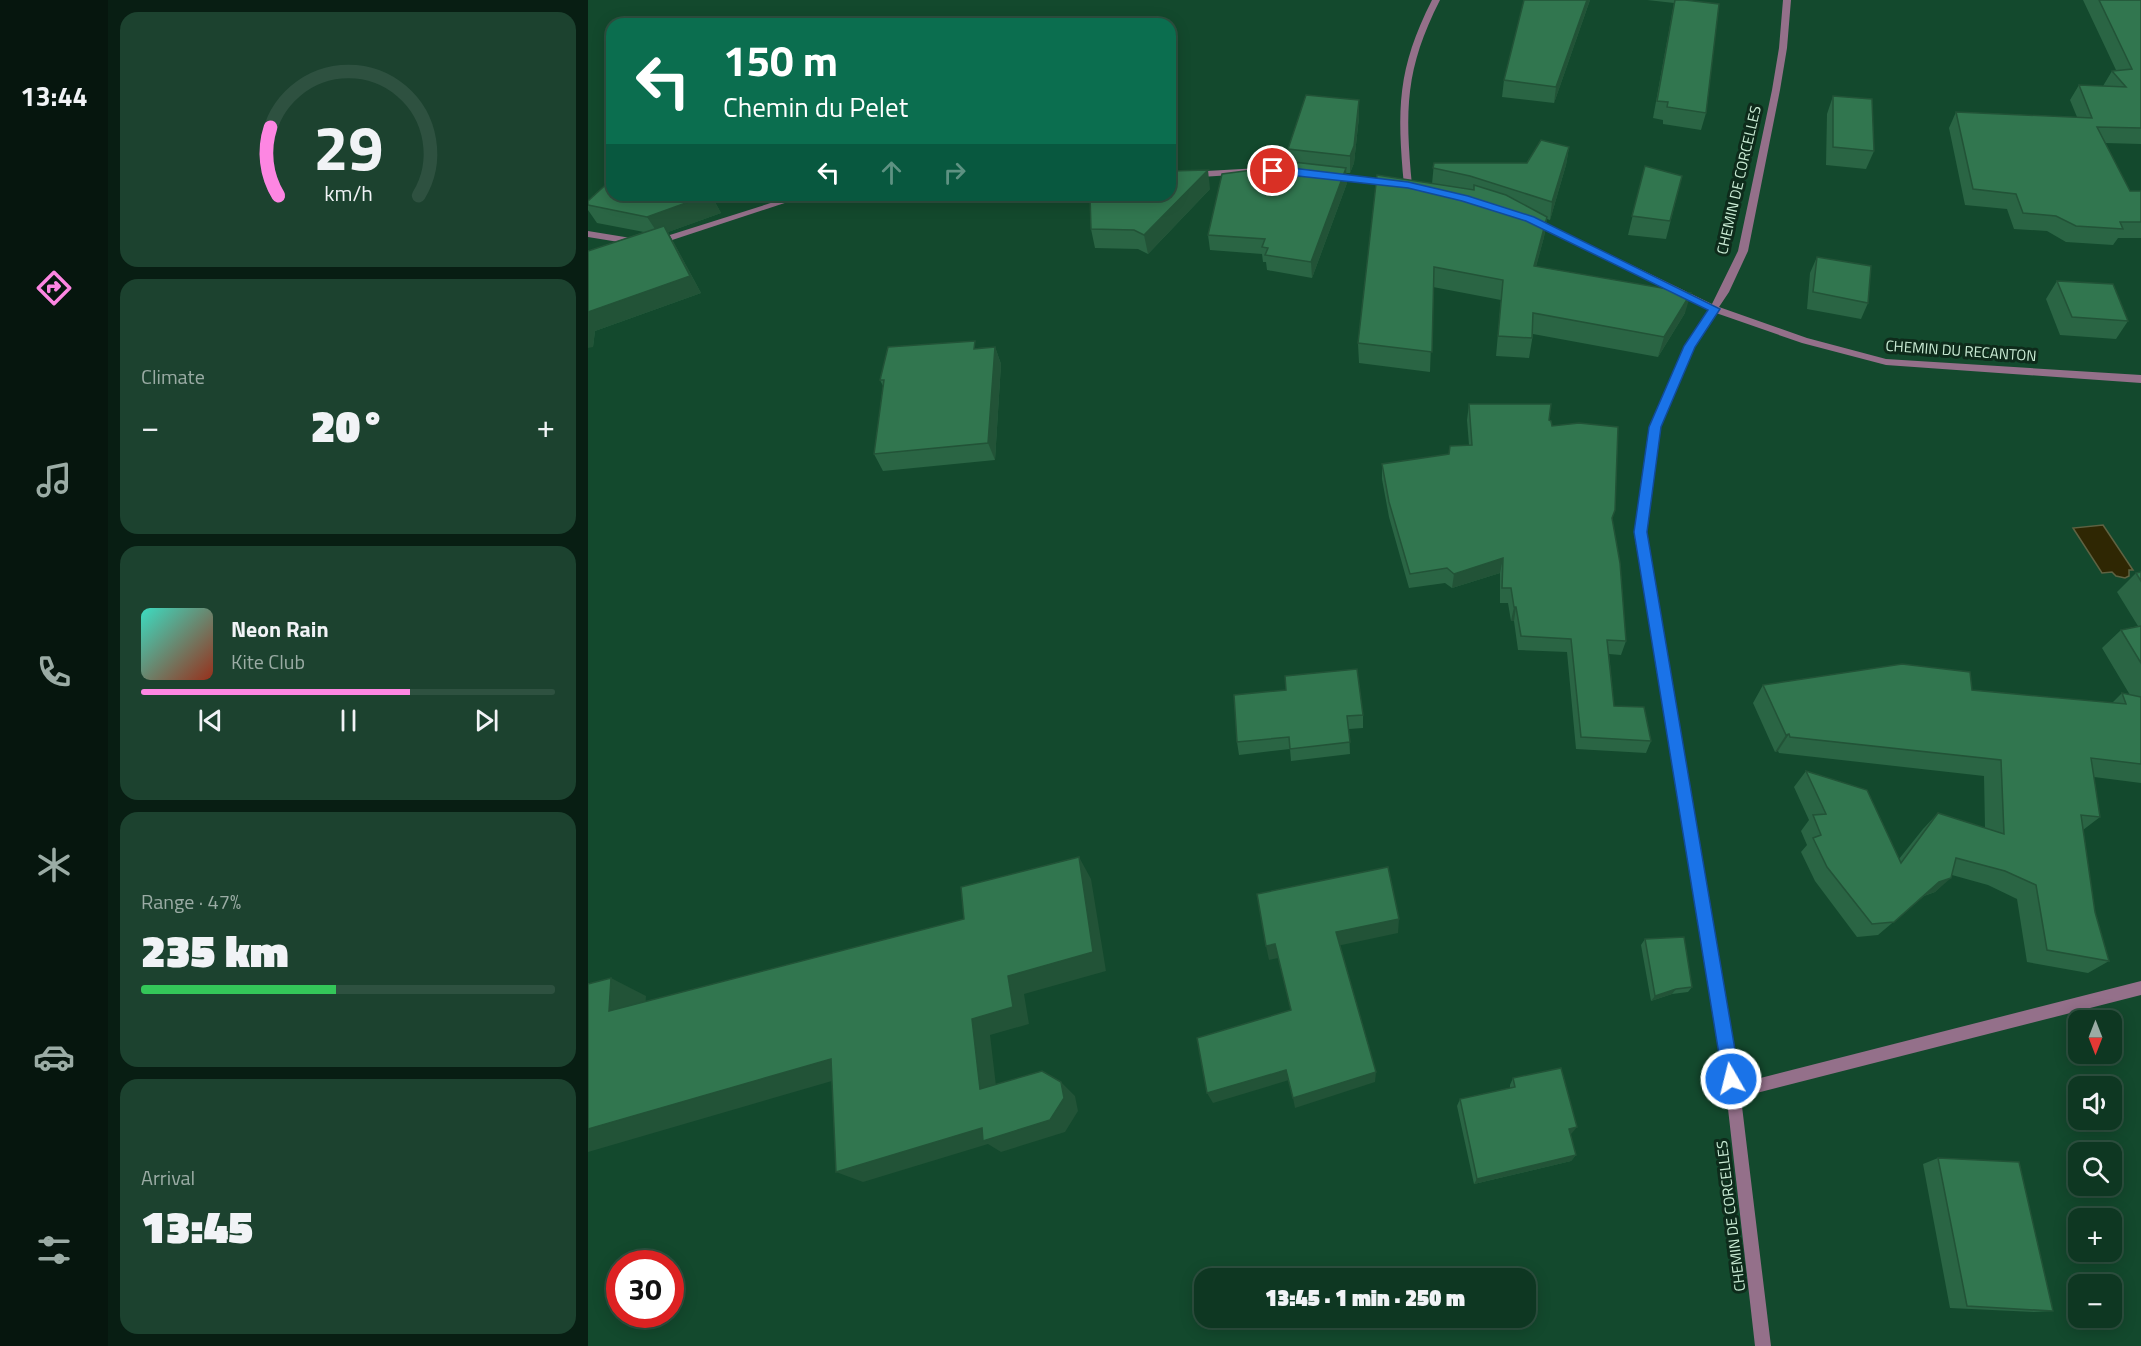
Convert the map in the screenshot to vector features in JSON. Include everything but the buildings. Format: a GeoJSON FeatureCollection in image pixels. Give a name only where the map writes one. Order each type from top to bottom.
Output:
{"type":"FeatureCollection","features":[{"type":"Feature","properties":{"kind":"street"},"geometry":{"type":"LineString","coordinates":[[1408,185],[1402,127],[1404,86],[1411,55],[1424,21],[1436,0]]}},
{"type":"Feature","properties":{"kind":"street","name":"CHEMIN DE CORCELLES"},"geometry":{"type":"LineString","coordinates":[[1763,1346],[1733,1092],[1640,532],[1655,427],[1690,346],[1714,309],[1743,251],[1776,90],[1783,48],[1787,0]]}},
{"type":"Feature","properties":{"kind":"street"},"geometry":{"type":"LineString","coordinates":[[1176,176],[1269,171]]}},
{"type":"Feature","properties":{"kind":"street"},"geometry":{"type":"LineString","coordinates":[[1315,174],[1420,188]]}},
{"type":"Feature","properties":{"kind":"street"},"geometry":{"type":"LineString","coordinates":[[630,251],[787,201]]}},
{"type":"Feature","properties":{"kind":"street","name":"CHEMIN DU RECANTON"},"geometry":{"type":"LineString","coordinates":[[1519,216],[1714,309],[1805,341],[1886,362],[2141,379]]}},
{"type":"Feature","properties":{"kind":"street"},"geometry":{"type":"LineString","coordinates":[[588,234],[651,244]]}},
{"type":"Feature","properties":{"kind":"street"},"geometry":{"type":"LineString","coordinates":[[1733,1092],[2141,988]]}},
{"type":"Feature","properties":{"kind":"shaded area"},"geometry":{"type":"Polygon","coordinates":[[[2103,525],[2133,570],[2129,570],[2129,576],[2125,578],[2116,576],[2112,572],[2102,573],[2073,528],[2103,525]]]}},
{"type":"Feature","properties":{"kind":"route"},"geometry":{"type":"LineString","coordinates":[[1273,171],[1292,171],[1408,185],[1465,198],[1530,219],[1714,309],[1690,346],[1655,427],[1640,532],[1731,1079]]}}]}
